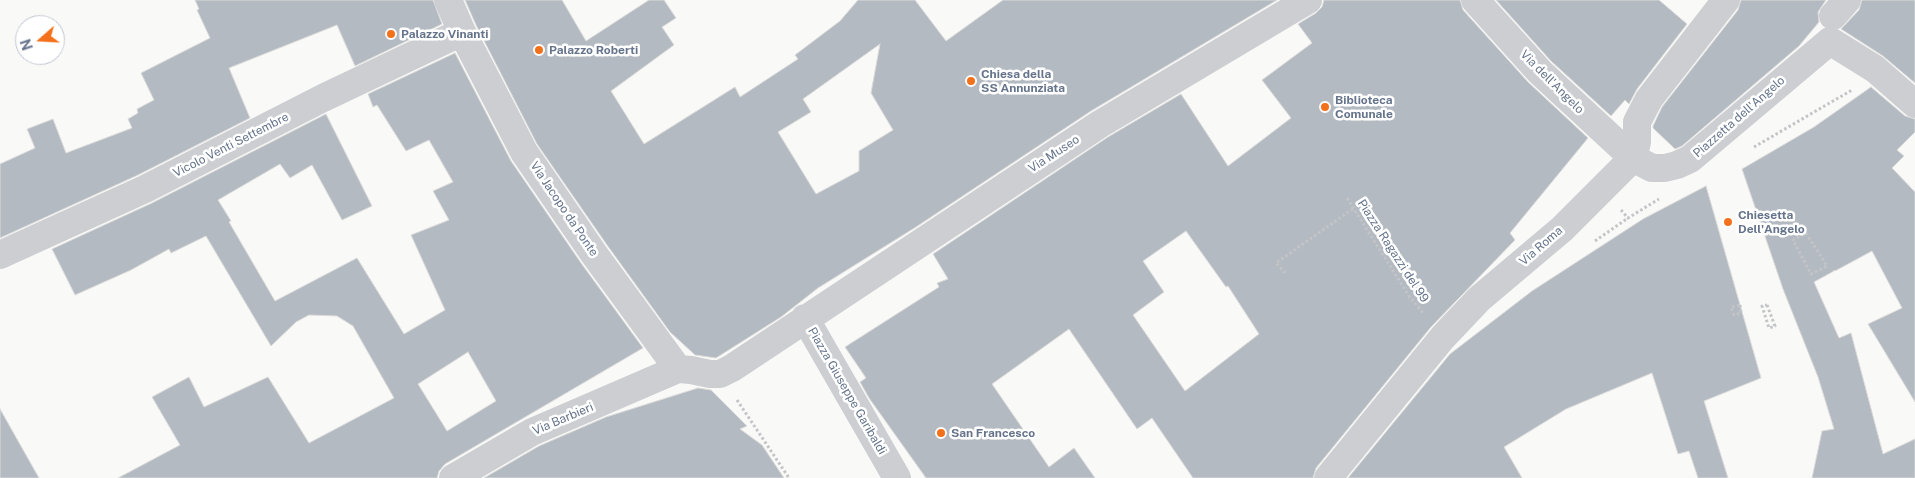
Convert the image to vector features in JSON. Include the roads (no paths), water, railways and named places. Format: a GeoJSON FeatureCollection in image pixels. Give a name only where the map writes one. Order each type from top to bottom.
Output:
{"type":"FeatureCollection","features":[{"type":"Feature","properties":{"kind":"street","name":"Via Jacopo da Ponte"},"geometry":{"type":"LineString","coordinates":[[448,0],[462,32],[524,152],[594,254],[678,369]]}},
{"type":"Feature","properties":{"kind":"street","name":"Via Museo"},"geometry":{"type":"LineString","coordinates":[[805,318],[1100,124],[1308,0]]}},
{"type":"Feature","properties":{"kind":"street","name":"Via dell'Angelo"},"geometry":{"type":"LineString","coordinates":[[1475,0],[1540,72],[1633,158]]}},
{"type":"Feature","properties":{"kind":"street"},"geometry":{"type":"LineString","coordinates":[[1633,158],[1637,142],[1637,122],[1649,99],[1726,0]]}},
{"type":"Feature","properties":{"kind":"street"},"geometry":{"type":"LineString","coordinates":[[1830,28],[1915,104]]}},
{"type":"Feature","properties":{"kind":"street","name":"Piazzetta dell'Angelo"},"geometry":{"type":"LineString","coordinates":[[1633,158],[1652,168],[1678,165],[1690,159],[1830,28]]}},
{"type":"Feature","properties":{"kind":"street","name":"Vicolo Venti Settembre"},"geometry":{"type":"LineString","coordinates":[[0,255],[145,189],[323,98],[462,32]]}},
{"type":"Feature","properties":{"kind":"street","name":"Via Roma"},"geometry":{"type":"LineString","coordinates":[[1328,478],[1443,337],[1479,299],[1562,228],[1633,158]]}},
{"type":"Feature","properties":{"kind":"street","name":"Piazza Giuseppe Garibaldi"},"geometry":{"type":"LineString","coordinates":[[678,369],[720,374],[805,318],[897,478]]}},
{"type":"Feature","properties":{"kind":"street","name":"Via Barbieri"},"geometry":{"type":"LineString","coordinates":[[452,478],[532,432],[678,369]]}},
{"type":"Feature","properties":{"kind":"place","name":"Palazzo Vinanti"},"geometry":{"type":"Point","coordinates":[391,34]}},
{"type":"Feature","properties":{"kind":"place","name":"Palazzo Roberti"},"geometry":{"type":"Point","coordinates":[539,50]}},
{"type":"Feature","properties":{"kind":"place","name":"Chiesa della SS Annunziata"},"geometry":{"type":"Point","coordinates":[971,81]}},
{"type":"Feature","properties":{"kind":"place","name":"Biblioteca Comunale"},"geometry":{"type":"Point","coordinates":[1325,107]}},
{"type":"Feature","properties":{"kind":"place","name":"Chiesetta Dell'Angelo"},"geometry":{"type":"Point","coordinates":[1728,222]}},
{"type":"Feature","properties":{"kind":"place","name":"San Francesco"},"geometry":{"type":"Point","coordinates":[941,433]}}]}
